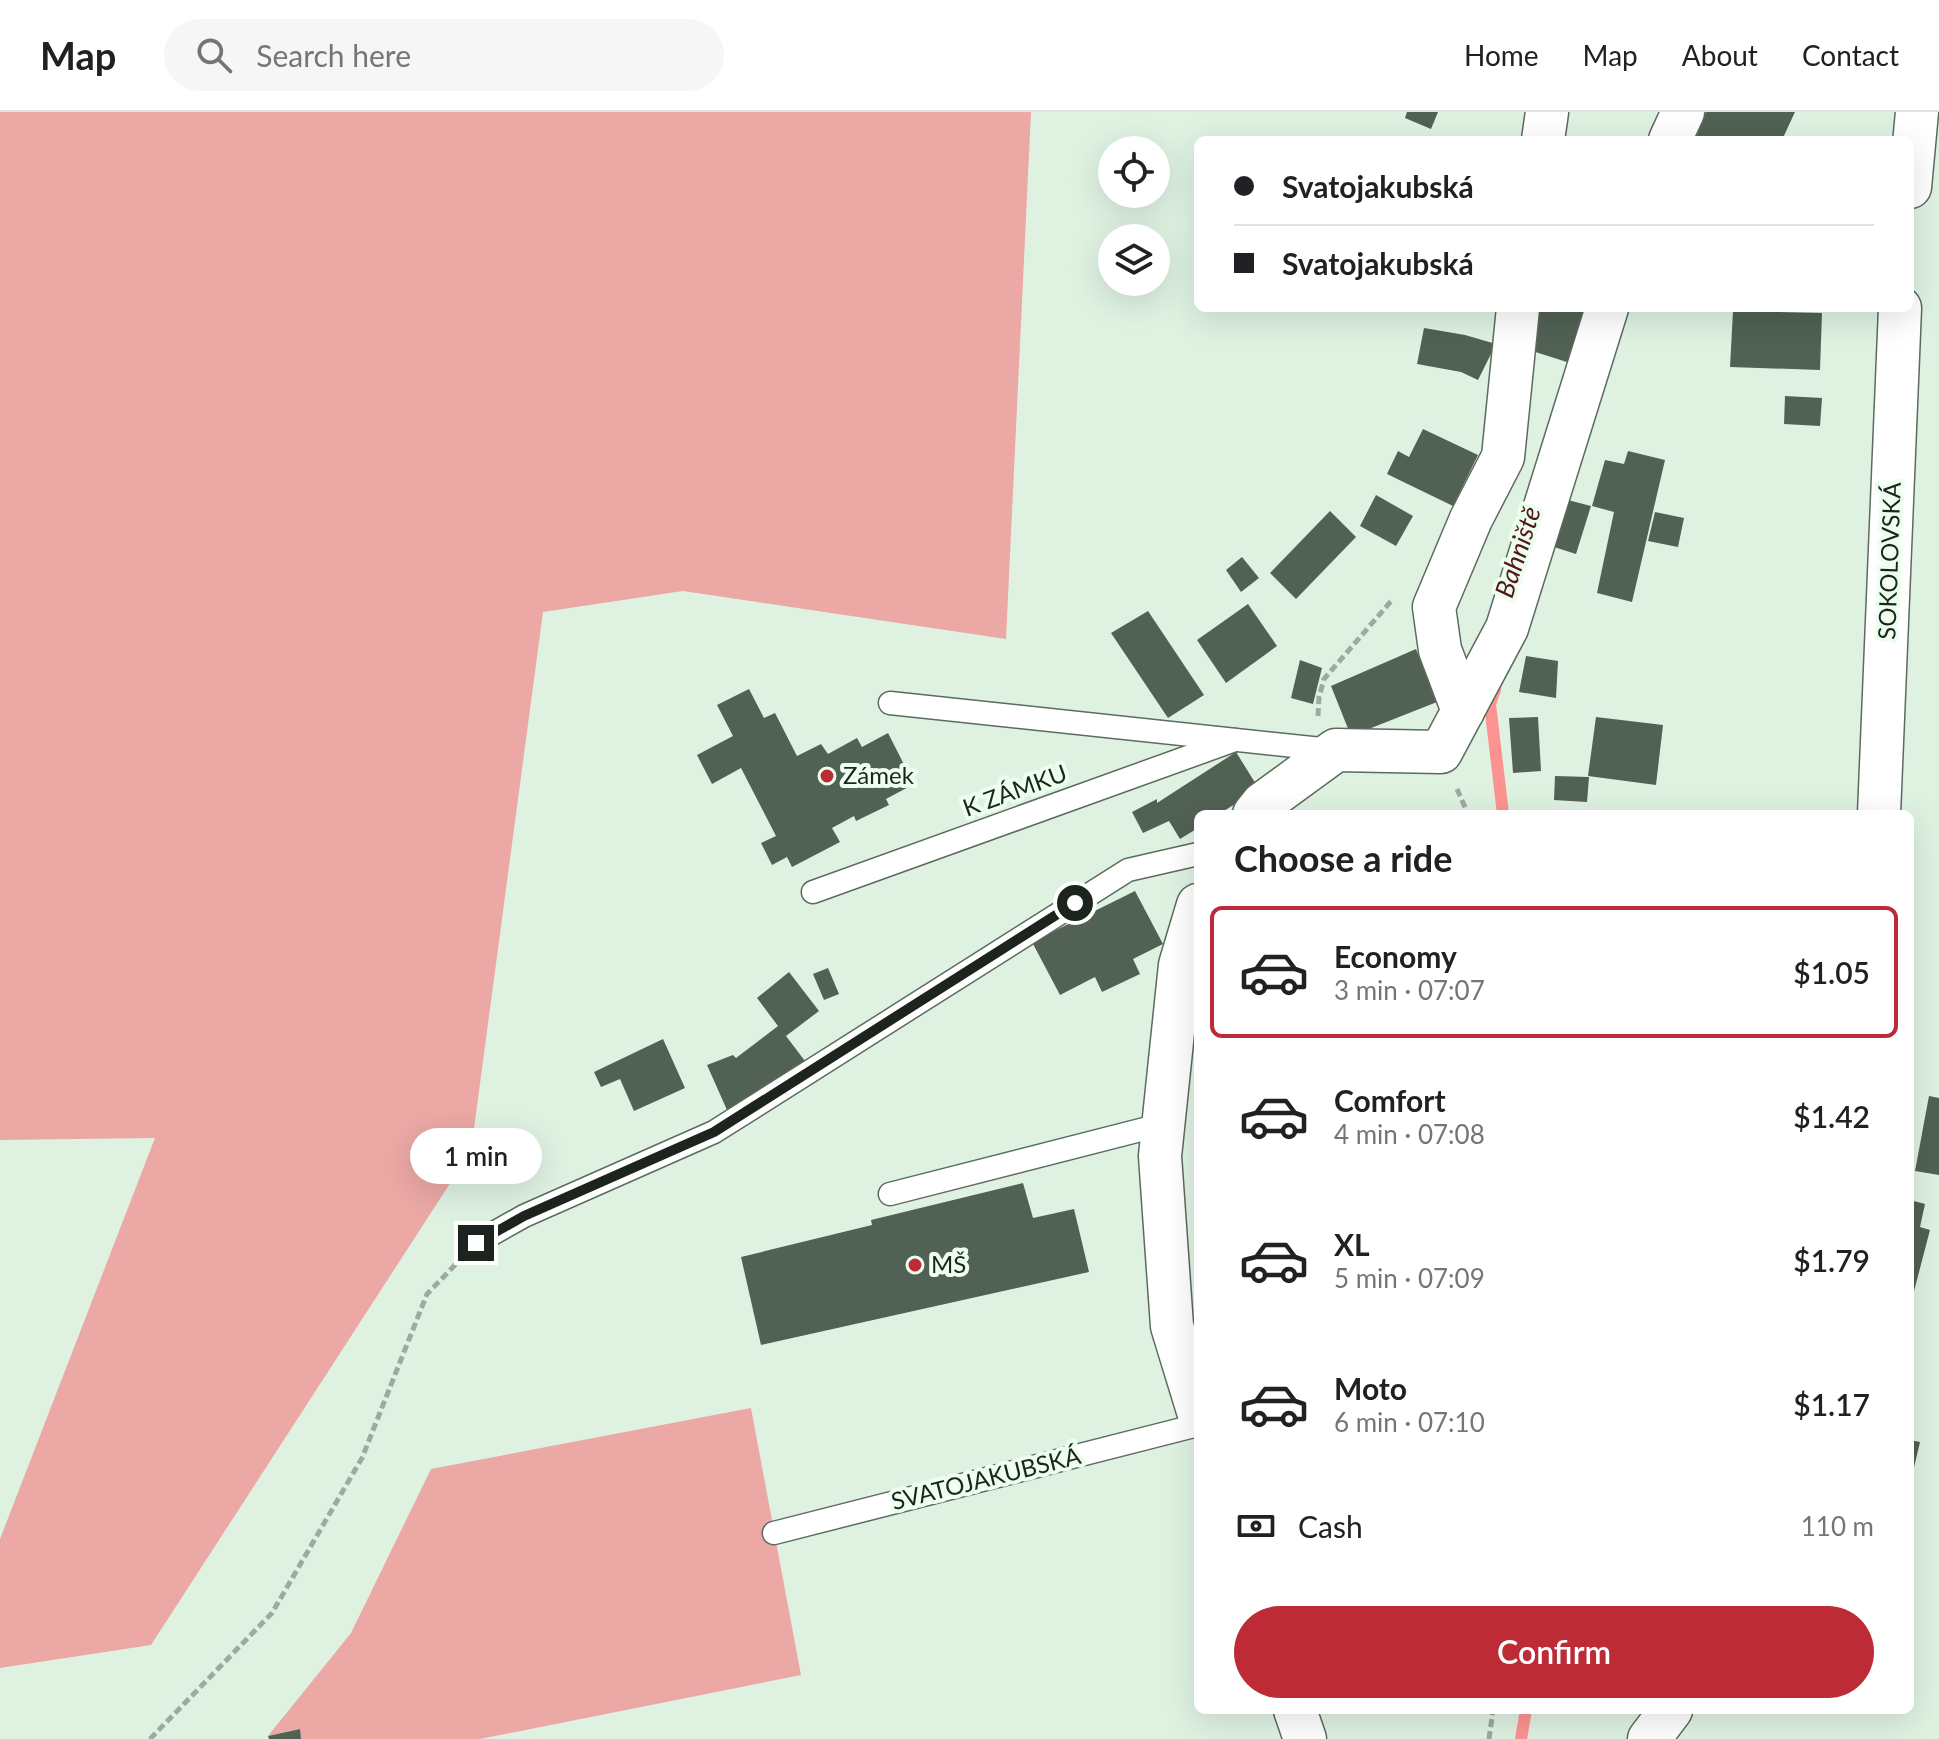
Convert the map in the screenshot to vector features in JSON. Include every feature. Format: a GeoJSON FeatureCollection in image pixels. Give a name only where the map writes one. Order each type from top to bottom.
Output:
{"type":"FeatureCollection","features":[{"type":"Feature","properties":{"kind":"street"},"geometry":{"type":"LineString","coordinates":[[1544,136],[1547,112]]}},
{"type":"Feature","properties":{"kind":"street"},"geometry":{"type":"LineString","coordinates":[[1672,136],[1683,112]]}},
{"type":"Feature","properties":{"kind":"street"},"geometry":{"type":"LineString","coordinates":[[1914,144],[1917,112]]}},
{"type":"Feature","properties":{"kind":"street"},"geometry":{"type":"LineString","coordinates":[[1463,711],[1440,650],[1434,607],[1471,519],[1503,457],[1518,312]]}},
{"type":"Feature","properties":{"kind":"street"},"geometry":{"type":"LineString","coordinates":[[1257,810],[1327,750],[1441,752],[1507,628],[1606,312]]}},
{"type":"Feature","properties":{"kind":"street","name":"SOKOLOVSKÁ"},"geometry":{"type":"LineString","coordinates":[[1879,810],[1900,312]]}},
{"type":"Feature","properties":{"kind":"street"},"geometry":{"type":"LineString","coordinates":[[1194,918],[1180,965],[1160,1156],[1172,1326],[1194,1398]]}},
{"type":"Feature","properties":{"kind":"street"},"geometry":{"type":"LineString","coordinates":[[1296,1714],[1305,1739]]}},
{"type":"Feature","properties":{"kind":"street"},"geometry":{"type":"LineString","coordinates":[[1649,1739],[1668,1714]]}},
{"type":"Feature","properties":{"kind":"lane"},"geometry":{"type":"LineString","coordinates":[[890,703],[1327,750]]}},
{"type":"Feature","properties":{"kind":"lane","name":"K ZÁMKU"},"geometry":{"type":"LineString","coordinates":[[813,892],[1235,740]]}},
{"type":"Feature","properties":{"kind":"lane"},"geometry":{"type":"LineString","coordinates":[[476,1243],[524,1216],[714,1132],[1128,870],[1194,855]]}},
{"type":"Feature","properties":{"kind":"lane"},"geometry":{"type":"LineString","coordinates":[[890,1194],[1164,1124]]}},
{"type":"Feature","properties":{"kind":"lane","name":"SVATOJAKUBSKÁ"},"geometry":{"type":"LineString","coordinates":[[774,1533],[1194,1426]]}},
{"type":"Feature","properties":{"kind":"path"},"geometry":{"type":"LineString","coordinates":[[1327,750],[1319,697],[1324,679],[1393,598]]}},
{"type":"Feature","properties":{"kind":"path"},"geometry":{"type":"LineString","coordinates":[[150,1739],[272,1613],[362,1458],[427,1294],[476,1243]]}},
{"type":"Feature","properties":{"kind":"path"},"geometry":{"type":"LineString","coordinates":[[1489,1739],[1492,1714]]}},
{"type":"Feature","properties":{"kind":"shaded area"},"geometry":{"type":"Polygon","coordinates":[[[0,112],[1031,112],[1006,639],[683,591],[543,612],[471,1151],[151,1645],[0,1668],[0,1539],[155,1138],[0,1140],[0,112]]]}},
{"type":"Feature","properties":{"kind":"shaded area"},"geometry":{"type":"Polygon","coordinates":[[[751,1408],[801,1675],[480,1739],[301,1739],[299,1729],[268,1736],[351,1633],[431,1469],[751,1408]]]}},
{"type":"Feature","properties":{"kind":"building"},"geometry":{"type":"Polygon","coordinates":[[[1407,112],[1438,112],[1431,129],[1405,118],[1407,112]]]}},
{"type":"Feature","properties":{"kind":"building"},"geometry":{"type":"Polygon","coordinates":[[[1706,112],[1795,112],[1784,136],[1697,136],[1706,112]]]}},
{"type":"Feature","properties":{"kind":"building"},"geometry":{"type":"Polygon","coordinates":[[[1538,312],[1586,312],[1570,363],[1526,349],[1538,312]]]}},
{"type":"Feature","properties":{"kind":"building"},"geometry":{"type":"Polygon","coordinates":[[[1733,312],[1822,313],[1820,370],[1730,367],[1733,312]]]}},
{"type":"Feature","properties":{"kind":"building"},"geometry":{"type":"Polygon","coordinates":[[[1424,328],[1496,344],[1478,380],[1461,372],[1417,364],[1424,328]]]}},
{"type":"Feature","properties":{"kind":"building"},"geometry":{"type":"Polygon","coordinates":[[[1785,396],[1822,398],[1820,426],[1784,424],[1785,396]]]}},
{"type":"Feature","properties":{"kind":"building"},"geometry":{"type":"Polygon","coordinates":[[[1423,429],[1478,455],[1453,506],[1387,474],[1398,451],[1409,457],[1423,429]]]}},
{"type":"Feature","properties":{"kind":"building"},"geometry":{"type":"Polygon","coordinates":[[[1628,451],[1665,460],[1632,602],[1597,593],[1614,512],[1592,506],[1605,460],[1624,464],[1628,451]]]}},
{"type":"Feature","properties":{"kind":"building"},"geometry":{"type":"Polygon","coordinates":[[[1376,495],[1413,516],[1396,546],[1360,526],[1376,495]]]}},
{"type":"Feature","properties":{"kind":"building"},"geometry":{"type":"Polygon","coordinates":[[[1568,500],[1591,506],[1576,554],[1554,547],[1568,500]]]}},
{"type":"Feature","properties":{"kind":"building"},"geometry":{"type":"Polygon","coordinates":[[[1330,511],[1356,537],[1296,599],[1270,573],[1330,511]]]}},
{"type":"Feature","properties":{"kind":"building"},"geometry":{"type":"Polygon","coordinates":[[[1655,512],[1684,518],[1678,547],[1648,541],[1655,512]]]}},
{"type":"Feature","properties":{"kind":"building"},"geometry":{"type":"Polygon","coordinates":[[[1242,557],[1259,578],[1241,592],[1226,570],[1242,557]]]}},
{"type":"Feature","properties":{"kind":"building"},"geometry":{"type":"Polygon","coordinates":[[[1248,604],[1277,646],[1226,683],[1197,640],[1248,604]]]}},
{"type":"Feature","properties":{"kind":"building"},"geometry":{"type":"Polygon","coordinates":[[[1148,611],[1204,695],[1168,718],[1111,633],[1148,611]]]}},
{"type":"Feature","properties":{"kind":"building"},"geometry":{"type":"Polygon","coordinates":[[[1416,649],[1437,702],[1351,736],[1331,686],[1416,649]]]}},
{"type":"Feature","properties":{"kind":"building"},"geometry":{"type":"Polygon","coordinates":[[[1526,656],[1558,661],[1556,698],[1519,692],[1526,656]]]}},
{"type":"Feature","properties":{"kind":"building"},"geometry":{"type":"Polygon","coordinates":[[[1300,660],[1322,668],[1313,704],[1291,698],[1300,660]]]}},
{"type":"Feature","properties":{"kind":"building","name":"Zámek"},"geometry":{"type":"Polygon","coordinates":[[[749,689],[764,718],[775,713],[797,756],[821,744],[828,754],[857,738],[862,747],[888,733],[914,784],[886,799],[889,805],[856,821],[854,816],[832,828],[840,842],[792,867],[787,857],[772,865],[761,843],[776,836],[741,768],[712,784],[697,755],[733,736],[717,705],[749,689]]]}},
{"type":"Feature","properties":{"kind":"building"},"geometry":{"type":"Polygon","coordinates":[[[1538,717],[1541,771],[1513,773],[1509,718],[1538,717]]]}},
{"type":"Feature","properties":{"kind":"building"},"geometry":{"type":"Polygon","coordinates":[[[1596,717],[1663,725],[1656,785],[1588,776],[1596,717]]]}},
{"type":"Feature","properties":{"kind":"building"},"geometry":{"type":"Polygon","coordinates":[[[1236,752],[1259,789],[1225,810],[1194,810],[1194,830],[1180,839],[1169,821],[1143,833],[1132,812],[1157,799],[1157,803],[1236,752]]]}},
{"type":"Feature","properties":{"kind":"building"},"geometry":{"type":"Polygon","coordinates":[[[1555,776],[1589,777],[1587,802],[1554,800],[1555,776]]]}},
{"type":"Feature","properties":{"kind":"building"},"geometry":{"type":"Polygon","coordinates":[[[1135,891],[1163,944],[1133,959],[1140,974],[1102,992],[1095,977],[1060,995],[1032,942],[1135,891]]]}},
{"type":"Feature","properties":{"kind":"building"},"geometry":{"type":"Polygon","coordinates":[[[828,968],[839,994],[824,1000],[813,974],[828,968]]]}},
{"type":"Feature","properties":{"kind":"building"},"geometry":{"type":"Polygon","coordinates":[[[789,972],[819,1011],[786,1036],[805,1061],[762,1094],[727,1110],[707,1065],[733,1055],[736,1058],[778,1026],[757,998],[789,972]]]}},
{"type":"Feature","properties":{"kind":"building"},"geometry":{"type":"Polygon","coordinates":[[[663,1039],[685,1088],[634,1111],[620,1079],[601,1087],[594,1072],[663,1039]]]}},
{"type":"Feature","properties":{"kind":"building"},"geometry":{"type":"Polygon","coordinates":[[[1929,1096],[1939,1098],[1939,1175],[1915,1171],[1929,1096]]]}},
{"type":"Feature","properties":{"kind":"building","name":"MŠ"},"geometry":{"type":"Polygon","coordinates":[[[1023,1183],[1033,1218],[1074,1209],[1089,1272],[761,1345],[741,1257],[872,1225],[871,1220],[1023,1183]]]}},
{"type":"Feature","properties":{"kind":"building"},"geometry":{"type":"Polygon","coordinates":[[[1914,1201],[1925,1204],[1920,1227],[1930,1230],[1914,1291],[1914,1201]]]}},
{"type":"Feature","properties":{"kind":"building"},"geometry":{"type":"Polygon","coordinates":[[[1914,1441],[1920,1442],[1914,1467],[1914,1441]]]}},
{"type":"Feature","properties":{"kind":"building"},"geometry":{"type":"Polygon","coordinates":[[[300,1729],[301,1739],[269,1739],[268,1736],[300,1729]]]}},
{"type":"Feature","properties":{"kind":"waterway","name":"Bahniště"},"geometry":{"type":"LineString","coordinates":[[1495,690],[1490,704],[1503,810]]}},
{"type":"Feature","properties":{"kind":"waterway","name":"Bahniště"},"geometry":{"type":"LineString","coordinates":[[1521,1739],[1525,1714]]}},
{"type":"Feature","properties":{"kind":"place","name":"Zámek"},"geometry":{"type":"Point","coordinates":[827,776]}},
{"type":"Feature","properties":{"kind":"place","name":"MŠ"},"geometry":{"type":"Point","coordinates":[915,1265]}},
{"type":"Feature","properties":{"kind":"route"},"geometry":{"type":"LineString","coordinates":[[476,1243],[524,1216],[714,1132],[1075,903]]}}]}
